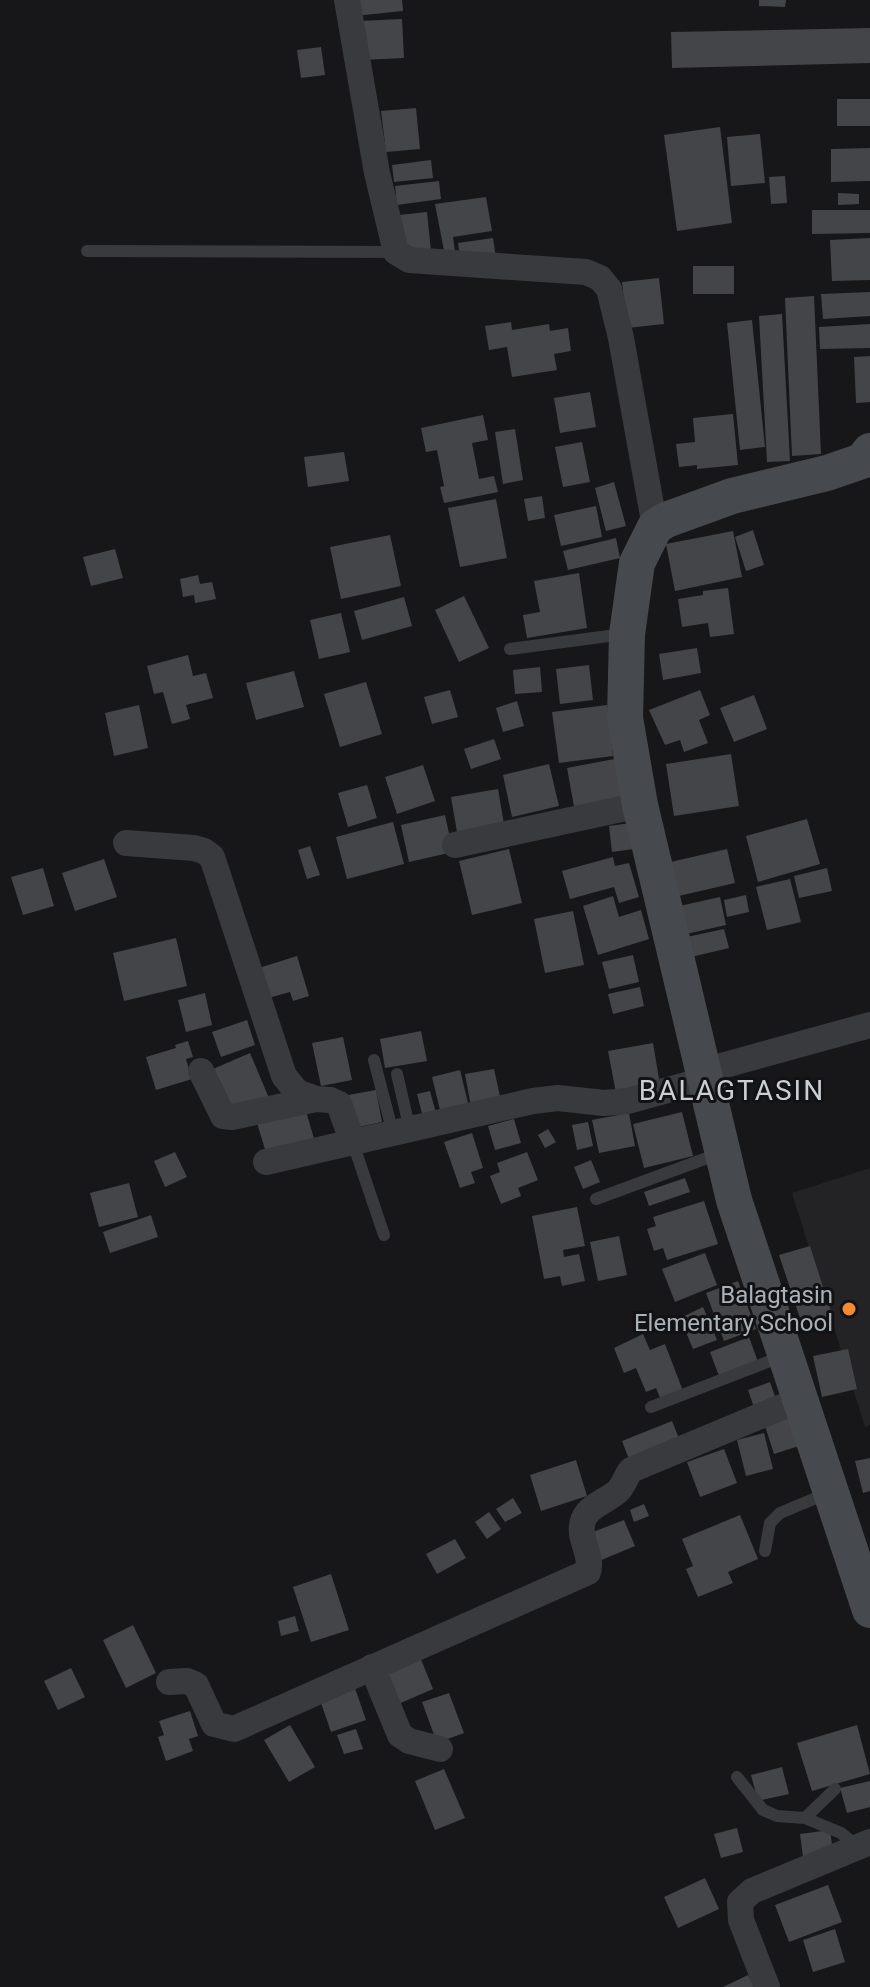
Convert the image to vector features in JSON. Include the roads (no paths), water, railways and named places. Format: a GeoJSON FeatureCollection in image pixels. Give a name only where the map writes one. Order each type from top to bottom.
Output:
{"type":"FeatureCollection","features":[{"type":"Feature","properties":{"kind":"street"},"geometry":{"type":"LineString","coordinates":[[347,0],[377,173],[396,252],[409,260],[586,272],[600,278],[609,289],[621,338],[655,527]]}},
{"type":"Feature","properties":{"kind":"street"},"geometry":{"type":"LineString","coordinates":[[867,460],[732,496],[655,527],[637,563],[627,634],[625,718],[640,805],[734,1200],[870,1607]]}},
{"type":"Feature","properties":{"kind":"street"},"geometry":{"type":"LineString","coordinates":[[455,845],[640,805]]}},
{"type":"Feature","properties":{"kind":"street"},"geometry":{"type":"LineString","coordinates":[[126,843],[194,848],[212,857],[284,1076],[297,1092],[339,1104],[353,1143]]}},
{"type":"Feature","properties":{"kind":"street"},"geometry":{"type":"LineString","coordinates":[[266,1162],[533,1101],[558,1098],[604,1103],[628,1101],[870,1025]]}},
{"type":"Feature","properties":{"kind":"street"},"geometry":{"type":"LineString","coordinates":[[201,1071],[223,1116],[232,1117],[316,1099]]}},
{"type":"Feature","properties":{"kind":"street"},"geometry":{"type":"LineString","coordinates":[[169,1682],[187,1681],[196,1685],[214,1724],[234,1729],[588,1572],[590,1566],[582,1520],[595,1505],[619,1491],[631,1470],[801,1399]]}},
{"type":"Feature","properties":{"kind":"street"},"geometry":{"type":"LineString","coordinates":[[372,1667],[400,1735],[409,1741],[440,1749]]}},
{"type":"Feature","properties":{"kind":"street"},"geometry":{"type":"LineString","coordinates":[[767,1987],[741,1920],[740,1902],[752,1891],[864,1845]]}},
{"type":"Feature","properties":{"kind":"lane"},"geometry":{"type":"LineString","coordinates":[[87,251],[396,252]]}},
{"type":"Feature","properties":{"kind":"lane"},"geometry":{"type":"LineString","coordinates":[[510,649],[627,634]]}},
{"type":"Feature","properties":{"kind":"lane"},"geometry":{"type":"LineString","coordinates":[[374,1060],[402,1132]]}},
{"type":"Feature","properties":{"kind":"lane"},"geometry":{"type":"LineString","coordinates":[[397,1074],[402,1132]]}},
{"type":"Feature","properties":{"kind":"lane"},"geometry":{"type":"LineString","coordinates":[[353,1143],[384,1235]]}},
{"type":"Feature","properties":{"kind":"lane"},"geometry":{"type":"LineString","coordinates":[[596,1199],[721,1152]]}},
{"type":"Feature","properties":{"kind":"lane"},"geometry":{"type":"LineString","coordinates":[[651,1407],[786,1355]]}},
{"type":"Feature","properties":{"kind":"lane"},"geometry":{"type":"LineString","coordinates":[[765,1551],[770,1523],[780,1513],[830,1491]]}},
{"type":"Feature","properties":{"kind":"lane"},"geometry":{"type":"LineString","coordinates":[[737,1777],[763,1810],[777,1816],[805,1818],[864,1845]]}},
{"type":"Feature","properties":{"kind":"lane"},"geometry":{"type":"LineString","coordinates":[[805,1818],[835,1789]]}},
{"type":"Feature","properties":{"kind":"place","name":"Balagtasin Elementary School"},"geometry":{"type":"Point","coordinates":[849,1309]}},
{"type":"Feature","properties":{"kind":"district","name":"BALAGTASIN"},"geometry":{"type":"Point","coordinates":[732,1090]}}]}
